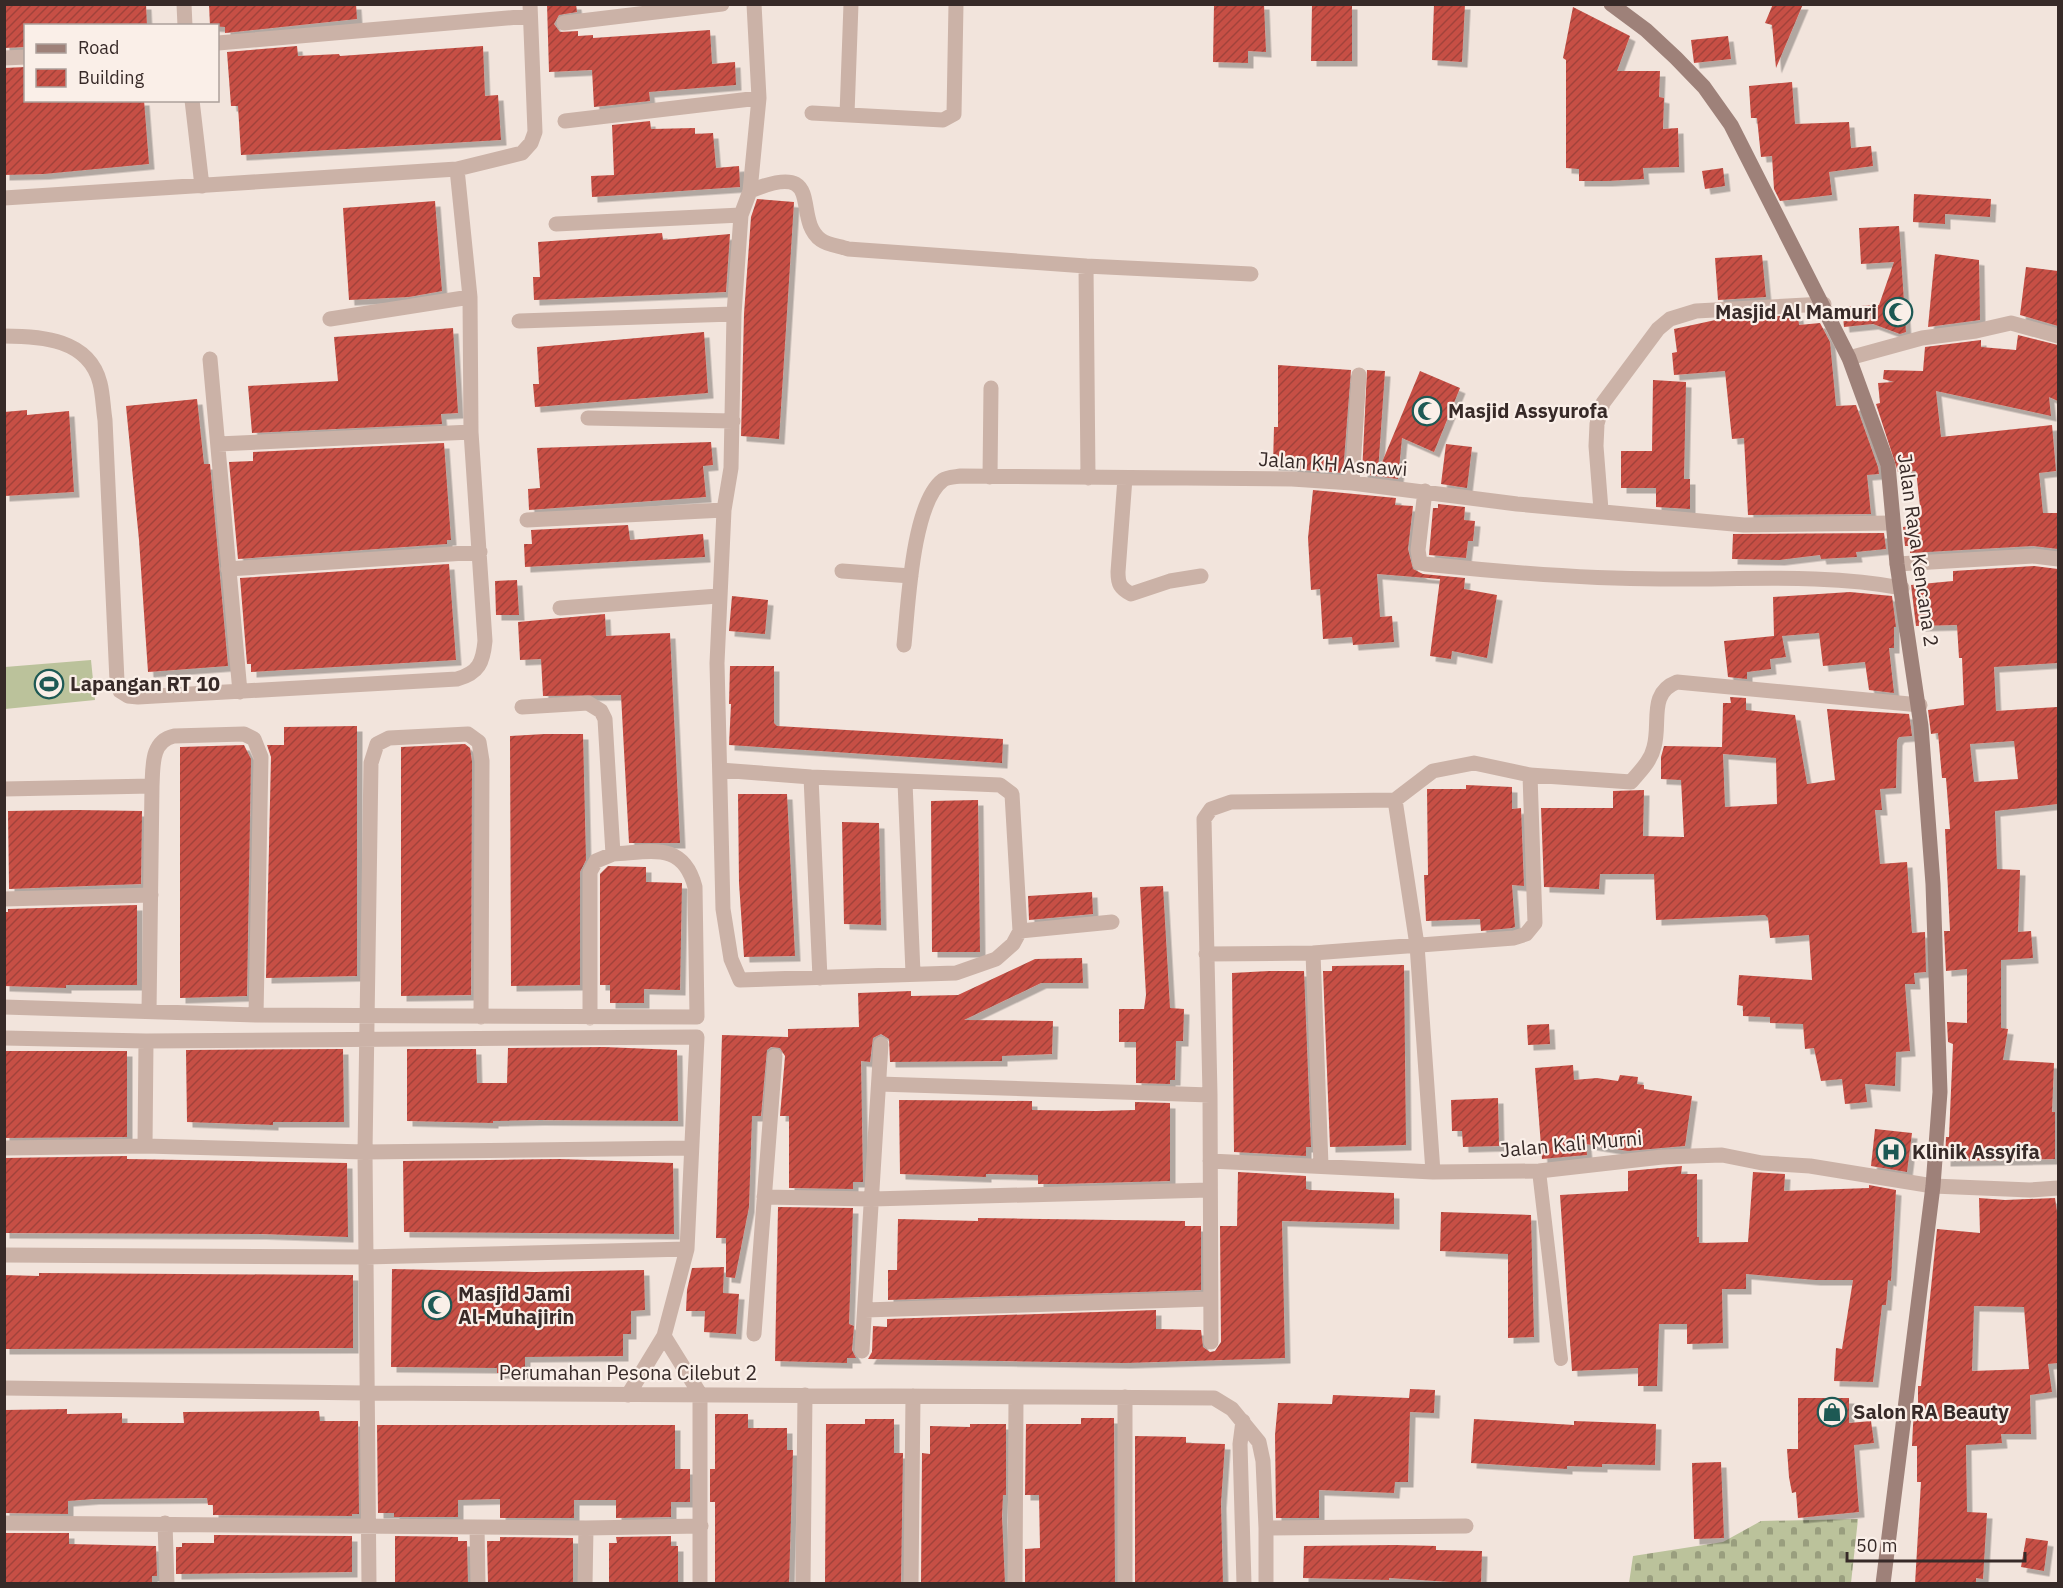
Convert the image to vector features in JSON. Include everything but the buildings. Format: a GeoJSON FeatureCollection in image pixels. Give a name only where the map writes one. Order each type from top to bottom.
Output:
{"type":"FeatureCollection","features":[{"type":"Feature","properties":{"kind":"street"},"geometry":{"type":"LineString","coordinates":[[183,4],[185,24]]}},
{"type":"Feature","properties":{"kind":"street"},"geometry":{"type":"LineString","coordinates":[[564,23],[722,4]]}},
{"type":"Feature","properties":{"kind":"street"},"geometry":{"type":"LineString","coordinates":[[720,770],[811,777],[1000,785],[1012,794],[1020,931],[1013,944],[996,960],[956,973],[740,980],[725,934],[720,770],[718,596],[723,556],[724,510],[731,468],[734,314],[741,215],[750,191],[759,98],[754,4]]}},
{"type":"Feature","properties":{"kind":"street"},"geometry":{"type":"LineString","coordinates":[[847,114],[851,4]]}},
{"type":"Feature","properties":{"kind":"street"},"geometry":{"type":"LineString","coordinates":[[812,113],[943,120],[954,114],[956,4]]}},
{"type":"Feature","properties":{"kind":"street","name":"Jalan Raya Kencana 2"},"geometry":{"type":"LineString","coordinates":[[1611,4],[1647,30],[1676,58],[1711,97],[1731,125],[1824,304],[1849,358],[1888,465],[1897,564],[1920,705],[1933,884],[1940,1092],[1933,1186],[1883,1584]]}},
{"type":"Feature","properties":{"kind":"street"},"geometry":{"type":"LineString","coordinates":[[4,198],[457,169],[522,153],[531,143],[535,132],[530,10],[219,43]]}},
{"type":"Feature","properties":{"kind":"street"},"geometry":{"type":"LineString","coordinates":[[4,58],[24,57]]}},
{"type":"Feature","properties":{"kind":"street"},"geometry":{"type":"LineString","coordinates":[[565,121],[759,98]]}},
{"type":"Feature","properties":{"kind":"street"},"geometry":{"type":"LineString","coordinates":[[192,102],[202,186]]}},
{"type":"Feature","properties":{"kind":"street"},"geometry":{"type":"LineString","coordinates":[[4,336],[32,336],[63,342],[86,356],[99,381],[105,420],[117,681],[120,691],[128,696],[138,697],[457,679],[470,675],[480,667],[484,650],[480,552],[471,432],[470,297],[457,169]]}},
{"type":"Feature","properties":{"kind":"street"},"geometry":{"type":"LineString","coordinates":[[750,191],[775,181],[795,185],[802,191],[812,227],[820,239],[848,249],[1086,266],[1251,274]]}},
{"type":"Feature","properties":{"kind":"street"},"geometry":{"type":"LineString","coordinates":[[556,225],[741,215]]}},
{"type":"Feature","properties":{"kind":"street"},"geometry":{"type":"LineString","coordinates":[[1086,266],[1088,478]]}},
{"type":"Feature","properties":{"kind":"street"},"geometry":{"type":"LineString","coordinates":[[330,319],[470,297]]}},
{"type":"Feature","properties":{"kind":"street"},"geometry":{"type":"LineString","coordinates":[[1601,510],[1596,446],[1597,424],[1603,403],[1658,329],[1670,319],[1696,311],[1824,304]]}},
{"type":"Feature","properties":{"kind":"street"},"geometry":{"type":"LineString","coordinates":[[519,321],[734,314]]}},
{"type":"Feature","properties":{"kind":"street"},"geometry":{"type":"LineString","coordinates":[[1849,358],[1922,338],[1976,331],[2011,323],[2058,336]]}},
{"type":"Feature","properties":{"kind":"street"},"geometry":{"type":"LineString","coordinates":[[210,359],[240,692]]}},
{"type":"Feature","properties":{"kind":"street"},"geometry":{"type":"LineString","coordinates":[[1352,483],[1359,375]]}},
{"type":"Feature","properties":{"kind":"street"},"geometry":{"type":"LineString","coordinates":[[990,477],[991,388]]}},
{"type":"Feature","properties":{"kind":"street"},"geometry":{"type":"LineString","coordinates":[[588,418],[733,421]]}},
{"type":"Feature","properties":{"kind":"street"},"geometry":{"type":"LineString","coordinates":[[218,444],[471,432]]}},
{"type":"Feature","properties":{"kind":"street","name":"Jalan KH Asnawi"},"geometry":{"type":"LineString","coordinates":[[904,645],[918,527],[935,489],[944,479],[990,477],[1292,479],[1352,483],[1517,504],[1744,525],[1892,523]]}},
{"type":"Feature","properties":{"kind":"street"},"geometry":{"type":"LineString","coordinates":[[1125,478],[1118,572],[1118,583],[1122,589],[1131,594],[1170,581],[1201,576]]}},
{"type":"Feature","properties":{"kind":"street"},"geometry":{"type":"LineString","coordinates":[[1425,491],[1418,558],[1420,563],[1657,579],[1794,580],[1882,584],[1902,588]]}},
{"type":"Feature","properties":{"kind":"street"},"geometry":{"type":"LineString","coordinates":[[527,520],[724,510]]}},
{"type":"Feature","properties":{"kind":"street"},"geometry":{"type":"LineString","coordinates":[[228,569],[480,552]]}},
{"type":"Feature","properties":{"kind":"street"},"geometry":{"type":"LineString","coordinates":[[1897,564],[2034,555],[2058,559]]}},
{"type":"Feature","properties":{"kind":"street"},"geometry":{"type":"LineString","coordinates":[[842,570],[911,576]]}},
{"type":"Feature","properties":{"kind":"street"},"geometry":{"type":"LineString","coordinates":[[560,608],[718,596]]}},
{"type":"Feature","properties":{"kind":"street"},"geometry":{"type":"LineString","coordinates":[[1210,1342],[1210,1095],[1204,819],[1211,809],[1231,802],[1395,800],[1434,771],[1474,763],[1530,775],[1631,782],[1650,758],[1655,745],[1658,697],[1666,686],[1677,682],[1920,705]]}},
{"type":"Feature","properties":{"kind":"street"},"geometry":{"type":"LineString","coordinates":[[522,707],[588,703],[601,711],[605,719],[613,854]]}},
{"type":"Feature","properties":{"kind":"street"},"geometry":{"type":"LineString","coordinates":[[149,1012],[152,786],[156,750],[165,738],[244,734],[254,739],[261,757],[256,1015]]}},
{"type":"Feature","properties":{"kind":"street"},"geometry":{"type":"LineString","coordinates":[[369,1584],[365,1257],[366,1017],[373,752],[381,741],[389,738],[468,734],[479,742],[482,761],[481,1017]]}},
{"type":"Feature","properties":{"kind":"street"},"geometry":{"type":"LineString","coordinates":[[1206,954],[1313,953],[1514,938],[1526,934],[1535,923],[1530,775]]}},
{"type":"Feature","properties":{"kind":"street"},"geometry":{"type":"LineString","coordinates":[[811,777],[820,978]]}},
{"type":"Feature","properties":{"kind":"street"},"geometry":{"type":"LineString","coordinates":[[905,782],[913,973]]}},
{"type":"Feature","properties":{"kind":"street"},"geometry":{"type":"LineString","coordinates":[[4,789],[152,786]]}},
{"type":"Feature","properties":{"kind":"street"},"geometry":{"type":"LineString","coordinates":[[1395,800],[1417,945],[1433,1172]]}},
{"type":"Feature","properties":{"kind":"street"},"geometry":{"type":"LineString","coordinates":[[4,1007],[366,1017],[590,1018],[697,1017],[696,887],[692,872],[686,863],[668,852],[613,854],[596,861],[590,872],[590,1018]]}},
{"type":"Feature","properties":{"kind":"street"},"geometry":{"type":"LineString","coordinates":[[4,899],[151,895]]}},
{"type":"Feature","properties":{"kind":"street"},"geometry":{"type":"LineString","coordinates":[[1020,931],[1112,922]]}},
{"type":"Feature","properties":{"kind":"street"},"geometry":{"type":"LineString","coordinates":[[1313,953],[1321,1165]]}},
{"type":"Feature","properties":{"kind":"street"},"geometry":{"type":"LineString","coordinates":[[4,1038],[146,1041],[696,1037],[687,1249],[664,1336],[628,1395]]}},
{"type":"Feature","properties":{"kind":"street"},"geometry":{"type":"LineString","coordinates":[[145,1146],[146,1041]]}},
{"type":"Feature","properties":{"kind":"street"},"geometry":{"type":"LineString","coordinates":[[862,1351],[881,1044]]}},
{"type":"Feature","properties":{"kind":"street"},"geometry":{"type":"LineString","coordinates":[[754,1334],[775,1056]]}},
{"type":"Feature","properties":{"kind":"street"},"geometry":{"type":"LineString","coordinates":[[879,1084],[1210,1095]]}},
{"type":"Feature","properties":{"kind":"street"},"geometry":{"type":"LineString","coordinates":[[4,1148],[145,1146],[365,1152],[691,1148]]}},
{"type":"Feature","properties":{"kind":"street","name":"Jalan Kali Murni"},"geometry":{"type":"LineString","coordinates":[[1210,1161],[1433,1172],[1539,1171],[1662,1157],[1722,1155],[1762,1163],[1810,1166],[1933,1186],[2030,1190],[2058,1188]]}},
{"type":"Feature","properties":{"kind":"street"},"geometry":{"type":"LineString","coordinates":[[764,1197],[872,1199],[1209,1190]]}},
{"type":"Feature","properties":{"kind":"street"},"geometry":{"type":"LineString","coordinates":[[4,1255],[365,1257],[687,1249]]}},
{"type":"Feature","properties":{"kind":"street"},"geometry":{"type":"LineString","coordinates":[[865,1310],[1210,1299]]}},
{"type":"Feature","properties":{"kind":"street"},"geometry":{"type":"LineString","coordinates":[[664,1336],[700,1394],[700,1584]]}},
{"type":"Feature","properties":{"kind":"street","name":"Perumahan Pesona Cilebut 2"},"geometry":{"type":"LineString","coordinates":[[4,1388],[366,1393],[1214,1398],[1232,1410],[1259,1442],[1263,1461],[1266,1584]]}},
{"type":"Feature","properties":{"kind":"street"},"geometry":{"type":"LineString","coordinates":[[803,1584],[805,1395]]}},
{"type":"Feature","properties":{"kind":"street"},"geometry":{"type":"LineString","coordinates":[[911,1584],[913,1396]]}},
{"type":"Feature","properties":{"kind":"street"},"geometry":{"type":"LineString","coordinates":[[1015,1584],[1016,1397]]}},
{"type":"Feature","properties":{"kind":"street"},"geometry":{"type":"LineString","coordinates":[[1125,1397],[1125,1584]]}},
{"type":"Feature","properties":{"kind":"street"},"geometry":{"type":"LineString","coordinates":[[1243,1421],[1240,1444],[1244,1584]]}},
{"type":"Feature","properties":{"kind":"street"},"geometry":{"type":"LineString","coordinates":[[4,1523],[367,1524],[477,1527],[701,1526]]}},
{"type":"Feature","properties":{"kind":"street"},"geometry":{"type":"LineString","coordinates":[[165,1523],[167,1584]]}},
{"type":"Feature","properties":{"kind":"street"},"geometry":{"type":"LineString","coordinates":[[1266,1528],[1466,1526]]}},
{"type":"Feature","properties":{"kind":"street"},"geometry":{"type":"LineString","coordinates":[[477,1527],[478,1584]]}},
{"type":"Feature","properties":{"kind":"street"},"geometry":{"type":"LineString","coordinates":[[585,1584],[586,1527]]}},
{"type":"Feature","properties":{"kind":"lane"},"geometry":{"type":"LineString","coordinates":[[1539,1171],[1561,1359]]}},
{"type":"Feature","properties":{"kind":"green space","name":"Lapangan RT 10"},"geometry":{"type":"Polygon","coordinates":[[[91,660],[95,700],[5,709],[5,667],[91,660]]]}},
{"type":"Feature","properties":{"kind":"green space"},"geometry":{"type":"Polygon","coordinates":[[[1858,1519],[1851,1583],[1629,1583],[1633,1556],[1723,1542],[1761,1521],[1858,1519]]]}},
{"type":"Feature","properties":{"kind":"place","name":"Masjid Al Mamuri"},"geometry":{"type":"Point","coordinates":[1898,312]}},
{"type":"Feature","properties":{"kind":"place","name":"Masjid Assyurofa"},"geometry":{"type":"Point","coordinates":[1427,411]}},
{"type":"Feature","properties":{"kind":"place","name":"Lapangan RT 10"},"geometry":{"type":"Point","coordinates":[49,684]}},
{"type":"Feature","properties":{"kind":"place","name":"Klinik Assyifa"},"geometry":{"type":"Point","coordinates":[1891,1152]}},
{"type":"Feature","properties":{"kind":"place","name":"Masjid Jami Al-Muhajirin"},"geometry":{"type":"Point","coordinates":[437,1305]}},
{"type":"Feature","properties":{"kind":"place","name":"Salon RA Beauty"},"geometry":{"type":"Point","coordinates":[1832,1412]}}]}
